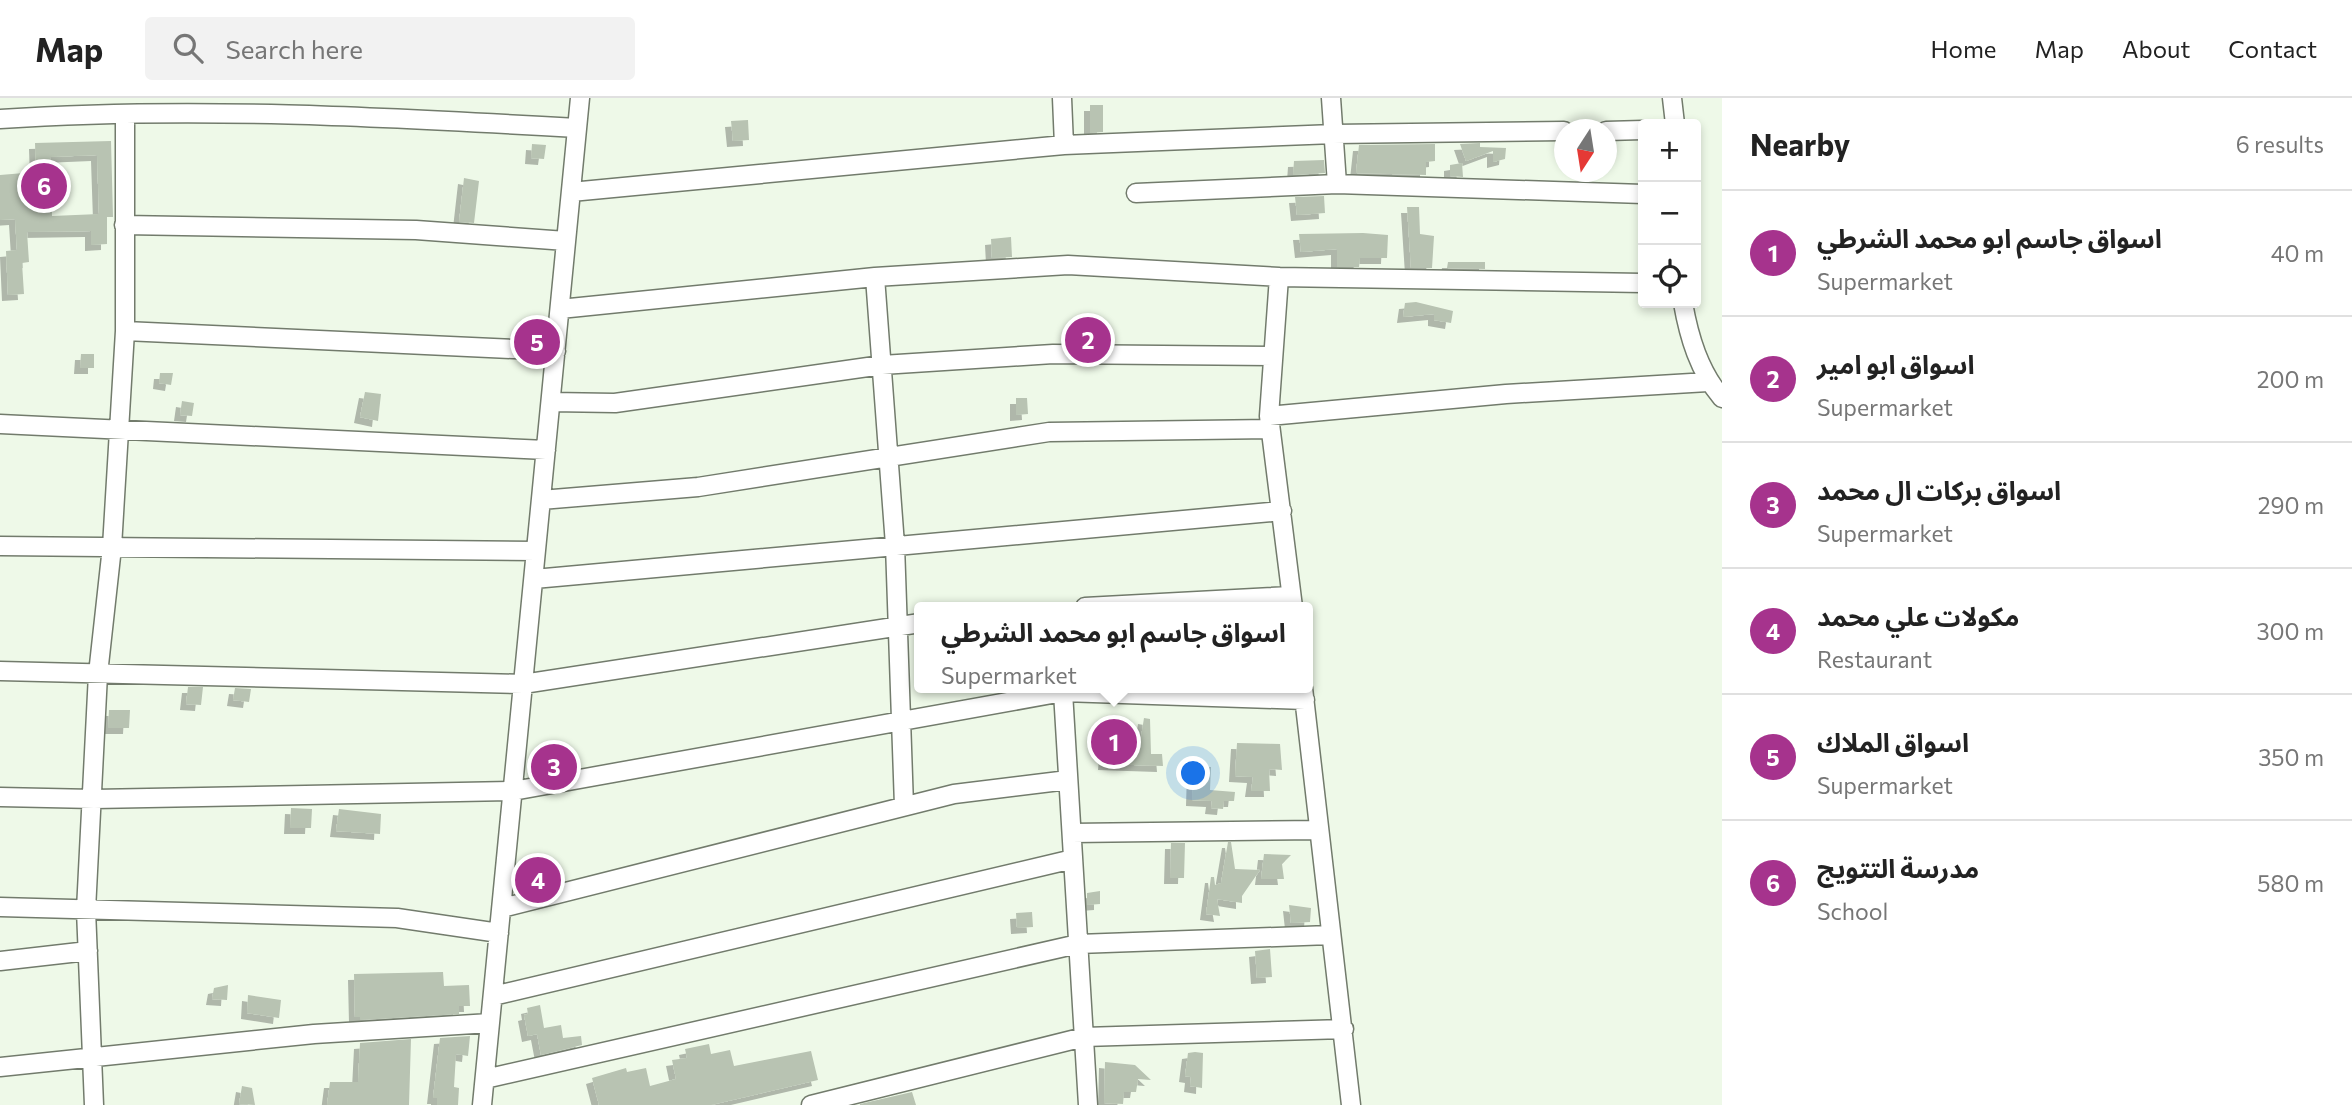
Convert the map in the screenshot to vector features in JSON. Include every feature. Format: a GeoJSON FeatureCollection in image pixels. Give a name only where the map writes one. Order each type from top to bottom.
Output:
{"type":"FeatureCollection","features":[{"type":"Feature","properties":{"kind":"street"},"geometry":{"type":"LineString","coordinates":[[482,1105],[580,98]]}},
{"type":"Feature","properties":{"kind":"street"},"geometry":{"type":"LineString","coordinates":[[1062,98],[1064,145]]}},
{"type":"Feature","properties":{"kind":"street"},"geometry":{"type":"LineString","coordinates":[[1331,98],[1337,184]]}},
{"type":"Feature","properties":{"kind":"street"},"geometry":{"type":"LineString","coordinates":[[1672,98],[1674,119]]}},
{"type":"Feature","properties":{"kind":"street"},"geometry":{"type":"LineString","coordinates":[[0,119],[51,107],[348,115],[577,128]]}},
{"type":"Feature","properties":{"kind":"street"},"geometry":{"type":"LineString","coordinates":[[94,1105],[86,910],[94,799],[98,674],[113,547],[120,428],[125,331],[124,225],[131,109]]}},
{"type":"Feature","properties":{"kind":"street"},"geometry":{"type":"LineString","coordinates":[[1617,131],[1638,130]]}},
{"type":"Feature","properties":{"kind":"street"},"geometry":{"type":"LineString","coordinates":[[571,192],[1064,145],[1334,134],[1554,131]]}},
{"type":"Feature","properties":{"kind":"street"},"geometry":{"type":"LineString","coordinates":[[1136,192],[1337,184],[1638,194]]}},
{"type":"Feature","properties":{"kind":"street"},"geometry":{"type":"LineString","coordinates":[[124,225],[416,230],[566,241]]}},
{"type":"Feature","properties":{"kind":"street"},"geometry":{"type":"LineString","coordinates":[[560,309],[875,277],[1068,265],[1279,277],[1638,283]]}},
{"type":"Feature","properties":{"kind":"street"},"geometry":{"type":"LineString","coordinates":[[875,277],[895,545],[899,722],[904,806]]}},
{"type":"Feature","properties":{"kind":"street"},"geometry":{"type":"LineString","coordinates":[[1258,602],[1292,601],[1269,422],[1271,356],[1279,277]]}},
{"type":"Feature","properties":{"kind":"street"},"geometry":{"type":"LineString","coordinates":[[1684,308],[1689,334],[1708,382],[1722,398]]}},
{"type":"Feature","properties":{"kind":"street"},"geometry":{"type":"LineString","coordinates":[[125,331],[556,351]]}},
{"type":"Feature","properties":{"kind":"street"},"geometry":{"type":"LineString","coordinates":[[551,402],[615,403],[882,365],[1053,354],[1271,356]]}},
{"type":"Feature","properties":{"kind":"street"},"geometry":{"type":"LineString","coordinates":[[541,500],[698,487],[1049,432],[1269,422],[1506,394],[1708,382]]}},
{"type":"Feature","properties":{"kind":"street"},"geometry":{"type":"LineString","coordinates":[[0,424],[546,450]]}},
{"type":"Feature","properties":{"kind":"street"},"geometry":{"type":"LineString","coordinates":[[534,579],[1282,511]]}},
{"type":"Feature","properties":{"kind":"street"},"geometry":{"type":"LineString","coordinates":[[0,546],[536,551]]}},
{"type":"Feature","properties":{"kind":"street"},"geometry":{"type":"LineString","coordinates":[[0,671],[523,684],[914,624]]}},
{"type":"Feature","properties":{"kind":"street"},"geometry":{"type":"LineString","coordinates":[[0,797],[94,799],[513,791],[1058,693]]}},
{"type":"Feature","properties":{"kind":"street"},"geometry":{"type":"LineString","coordinates":[[1063,693],[1088,1105]]}},
{"type":"Feature","properties":{"kind":"street"},"geometry":{"type":"LineString","coordinates":[[1184,693],[1304,694],[1351,1105]]}},
{"type":"Feature","properties":{"kind":"street"},"geometry":{"type":"LineString","coordinates":[[502,908],[954,794],[1068,780]]}},
{"type":"Feature","properties":{"kind":"street"},"geometry":{"type":"LineString","coordinates":[[1072,833],[1319,830]]}},
{"type":"Feature","properties":{"kind":"street"},"geometry":{"type":"LineString","coordinates":[[493,996],[1073,859]]}},
{"type":"Feature","properties":{"kind":"street"},"geometry":{"type":"LineString","coordinates":[[0,907],[397,918],[499,933]]}},
{"type":"Feature","properties":{"kind":"street"},"geometry":{"type":"LineString","coordinates":[[485,1079],[1078,944],[1330,935]]}},
{"type":"Feature","properties":{"kind":"street"},"geometry":{"type":"LineString","coordinates":[[0,961],[88,951]]}},
{"type":"Feature","properties":{"kind":"street"},"geometry":{"type":"LineString","coordinates":[[0,1067],[314,1034],[490,1023]]}},
{"type":"Feature","properties":{"kind":"street"},"geometry":{"type":"LineString","coordinates":[[811,1105],[1084,1037],[1343,1029]]}},
{"type":"Feature","properties":{"kind":"building"},"geometry":{"type":"Polygon","coordinates":[[[1090,105],[1103,105],[1103,132],[1090,133],[1090,105]]]}},
{"type":"Feature","properties":{"kind":"building"},"geometry":{"type":"Polygon","coordinates":[[[748,120],[749,140],[733,141],[731,121],[748,120]]]}},
{"type":"Feature","properties":{"kind":"building"},"geometry":{"type":"Polygon","coordinates":[[[111,141],[113,217],[107,217],[107,244],[91,245],[91,231],[27,232],[29,262],[22,263],[24,294],[8,295],[6,251],[17,250],[15,219],[0,220],[0,175],[36,172],[35,143],[111,141]],[[97,155],[50,157],[52,216],[99,214],[97,155]]]}},
{"type":"Feature","properties":{"kind":"building"},"geometry":{"type":"Polygon","coordinates":[[[1480,143],[1480,147],[1506,148],[1505,159],[1493,162],[1493,151],[1466,161],[1460,144],[1480,143]]]}},
{"type":"Feature","properties":{"kind":"building"},"geometry":{"type":"Polygon","coordinates":[[[532,144],[546,145],[544,159],[531,158],[532,144]]]}},
{"type":"Feature","properties":{"kind":"building"},"geometry":{"type":"Polygon","coordinates":[[[1435,144],[1435,161],[1426,162],[1426,175],[1356,173],[1359,145],[1435,144]]]}},
{"type":"Feature","properties":{"kind":"building"},"geometry":{"type":"Polygon","coordinates":[[[1324,160],[1325,173],[1293,175],[1294,161],[1324,160]]]}},
{"type":"Feature","properties":{"kind":"building"},"geometry":{"type":"Polygon","coordinates":[[[1462,163],[1463,177],[1450,176],[1450,165],[1462,163]]]}},
{"type":"Feature","properties":{"kind":"building"},"geometry":{"type":"Polygon","coordinates":[[[464,178],[479,181],[474,223],[459,222],[464,178]]]}},
{"type":"Feature","properties":{"kind":"building"},"geometry":{"type":"Polygon","coordinates":[[[1324,196],[1325,213],[1297,215],[1295,197],[1324,196]]]}},
{"type":"Feature","properties":{"kind":"building"},"geometry":{"type":"Polygon","coordinates":[[[1407,207],[1419,207],[1420,234],[1434,236],[1432,268],[1411,268],[1407,207]]]}},
{"type":"Feature","properties":{"kind":"building"},"geometry":{"type":"Polygon","coordinates":[[[1299,234],[1388,235],[1387,258],[1360,258],[1359,267],[1337,267],[1337,249],[1301,252],[1299,234]]]}},
{"type":"Feature","properties":{"kind":"building"},"geometry":{"type":"Polygon","coordinates":[[[1011,237],[1012,257],[992,258],[991,239],[1011,237]]]}},
{"type":"Feature","properties":{"kind":"building"},"geometry":{"type":"Polygon","coordinates":[[[1448,262],[1485,262],[1485,269],[1447,268],[1448,262]]]}},
{"type":"Feature","properties":{"kind":"building"},"geometry":{"type":"Polygon","coordinates":[[[1416,302],[1453,311],[1451,323],[1434,320],[1434,314],[1403,317],[1405,303],[1416,302]]]}},
{"type":"Feature","properties":{"kind":"building"},"geometry":{"type":"Polygon","coordinates":[[[1104,331],[1104,343],[1086,343],[1086,332],[1104,331]]]}},
{"type":"Feature","properties":{"kind":"building"},"geometry":{"type":"Polygon","coordinates":[[[81,354],[94,354],[94,368],[80,368],[81,354]]]}},
{"type":"Feature","properties":{"kind":"building"},"geometry":{"type":"Polygon","coordinates":[[[160,373],[173,373],[171,385],[159,383],[160,373]]]}},
{"type":"Feature","properties":{"kind":"building"},"geometry":{"type":"Polygon","coordinates":[[[365,392],[381,394],[378,421],[360,417],[365,392]]]}},
{"type":"Feature","properties":{"kind":"building"},"geometry":{"type":"Polygon","coordinates":[[[1016,398],[1027,398],[1028,414],[1016,415],[1016,398]]]}},
{"type":"Feature","properties":{"kind":"building"},"geometry":{"type":"Polygon","coordinates":[[[182,401],[194,403],[192,416],[180,415],[182,401]]]}},
{"type":"Feature","properties":{"kind":"building"},"geometry":{"type":"Polygon","coordinates":[[[188,687],[203,687],[201,705],[186,704],[188,687]]]}},
{"type":"Feature","properties":{"kind":"building"},"geometry":{"type":"Polygon","coordinates":[[[235,688],[251,689],[249,702],[233,700],[235,688]]]}},
{"type":"Feature","properties":{"kind":"building"},"geometry":{"type":"Polygon","coordinates":[[[109,710],[130,710],[129,728],[108,728],[109,710]]]}},
{"type":"Feature","properties":{"kind":"building"},"geometry":{"type":"Polygon","coordinates":[[[1144,718],[1150,719],[1151,754],[1162,754],[1163,766],[1104,764],[1106,743],[1139,750],[1144,718]]]}},
{"type":"Feature","properties":{"kind":"building"},"geometry":{"type":"Polygon","coordinates":[[[1237,743],[1280,744],[1282,770],[1269,769],[1270,791],[1251,791],[1253,777],[1235,776],[1237,743]]]}},
{"type":"Feature","properties":{"kind":"building"},"geometry":{"type":"Polygon","coordinates":[[[1193,766],[1211,767],[1210,790],[1235,792],[1234,801],[1224,801],[1223,809],[1211,808],[1212,801],[1192,800],[1193,766]]]}},
{"type":"Feature","properties":{"kind":"building"},"geometry":{"type":"Polygon","coordinates":[[[291,808],[312,809],[311,828],[290,828],[291,808]]]}},
{"type":"Feature","properties":{"kind":"building"},"geometry":{"type":"Polygon","coordinates":[[[339,809],[381,814],[380,834],[336,831],[339,809]]]}},
{"type":"Feature","properties":{"kind":"building"},"geometry":{"type":"Polygon","coordinates":[[[1228,842],[1231,842],[1235,869],[1260,870],[1242,896],[1242,903],[1217,899],[1220,916],[1206,914],[1211,877],[1214,877],[1215,885],[1221,883],[1228,842]]]}},
{"type":"Feature","properties":{"kind":"building"},"geometry":{"type":"Polygon","coordinates":[[[1171,843],[1185,843],[1184,878],[1170,878],[1171,843]]]}},
{"type":"Feature","properties":{"kind":"building"},"geometry":{"type":"Polygon","coordinates":[[[1264,854],[1291,855],[1282,864],[1284,879],[1261,879],[1264,854]]]}},
{"type":"Feature","properties":{"kind":"building"},"geometry":{"type":"Polygon","coordinates":[[[1100,891],[1100,904],[1087,905],[1087,893],[1100,891]]]}},
{"type":"Feature","properties":{"kind":"building"},"geometry":{"type":"Polygon","coordinates":[[[1289,905],[1311,908],[1310,922],[1291,923],[1289,905]]]}},
{"type":"Feature","properties":{"kind":"building"},"geometry":{"type":"Polygon","coordinates":[[[1032,912],[1033,927],[1017,928],[1016,913],[1032,912]]]}},
{"type":"Feature","properties":{"kind":"building"},"geometry":{"type":"Polygon","coordinates":[[[1270,949],[1272,977],[1257,978],[1255,951],[1270,949]]]}},
{"type":"Feature","properties":{"kind":"building"},"geometry":{"type":"Polygon","coordinates":[[[443,972],[444,986],[469,985],[470,1006],[459,1006],[459,1014],[360,1020],[360,1017],[355,1017],[354,974],[443,972]]]}},
{"type":"Feature","properties":{"kind":"building"},"geometry":{"type":"Polygon","coordinates":[[[228,985],[227,1000],[212,999],[214,988],[228,985]]]}},
{"type":"Feature","properties":{"kind":"building"},"geometry":{"type":"Polygon","coordinates":[[[248,995],[281,1000],[279,1018],[247,1013],[248,995]]]}},
{"type":"Feature","properties":{"kind":"building"},"geometry":{"type":"Polygon","coordinates":[[[540,1005],[544,1028],[561,1025],[563,1038],[581,1036],[582,1045],[541,1055],[537,1034],[528,1036],[524,1015],[528,1014],[527,1008],[540,1005]]]}},
{"type":"Feature","properties":{"kind":"building"},"geometry":{"type":"Polygon","coordinates":[[[470,1036],[468,1056],[456,1054],[454,1087],[459,1088],[458,1105],[437,1105],[437,1098],[433,1098],[440,1038],[470,1036]]]}},
{"type":"Feature","properties":{"kind":"building"},"geometry":{"type":"Polygon","coordinates":[[[411,1039],[409,1105],[327,1105],[330,1082],[358,1082],[360,1043],[411,1039]]]}},
{"type":"Feature","properties":{"kind":"building"},"geometry":{"type":"Polygon","coordinates":[[[709,1044],[711,1054],[730,1050],[734,1066],[811,1051],[818,1080],[711,1105],[599,1105],[592,1078],[626,1068],[627,1072],[646,1068],[650,1086],[676,1079],[672,1060],[687,1058],[685,1049],[709,1044]]]}},
{"type":"Feature","properties":{"kind":"building"},"geometry":{"type":"Polygon","coordinates":[[[1188,1053],[1203,1053],[1202,1088],[1190,1086],[1191,1077],[1185,1076],[1188,1053]]]}},
{"type":"Feature","properties":{"kind":"building"},"geometry":{"type":"Polygon","coordinates":[[[1105,1062],[1135,1065],[1151,1080],[1138,1079],[1136,1092],[1124,1092],[1123,1104],[1104,1103],[1105,1062]]]}},
{"type":"Feature","properties":{"kind":"building"},"geometry":{"type":"Polygon","coordinates":[[[242,1086],[252,1088],[255,1105],[239,1104],[242,1086]]]}},
{"type":"Feature","properties":{"kind":"building"},"geometry":{"type":"Polygon","coordinates":[[[912,1092],[916,1105],[860,1105],[860,1104],[912,1092]]]}},
{"type":"Feature","properties":{"kind":"place","name":"مدرسة التتويج"},"geometry":{"type":"Point","coordinates":[44,186]}},
{"type":"Feature","properties":{"kind":"place","name":"اسواق ابو امير"},"geometry":{"type":"Point","coordinates":[1088,340]}},
{"type":"Feature","properties":{"kind":"place","name":"اسواق الملاك"},"geometry":{"type":"Point","coordinates":[537,342]}},
{"type":"Feature","properties":{"kind":"place","name":"اسواق جاسم ابو محمد الشرطي"},"geometry":{"type":"Point","coordinates":[1114,742]}},
{"type":"Feature","properties":{"kind":"place","name":"اسواق بركات ال محمد"},"geometry":{"type":"Point","coordinates":[554,767]}},
{"type":"Feature","properties":{"kind":"place","name":"مكولات علي محمد"},"geometry":{"type":"Point","coordinates":[538,880]}}]}
